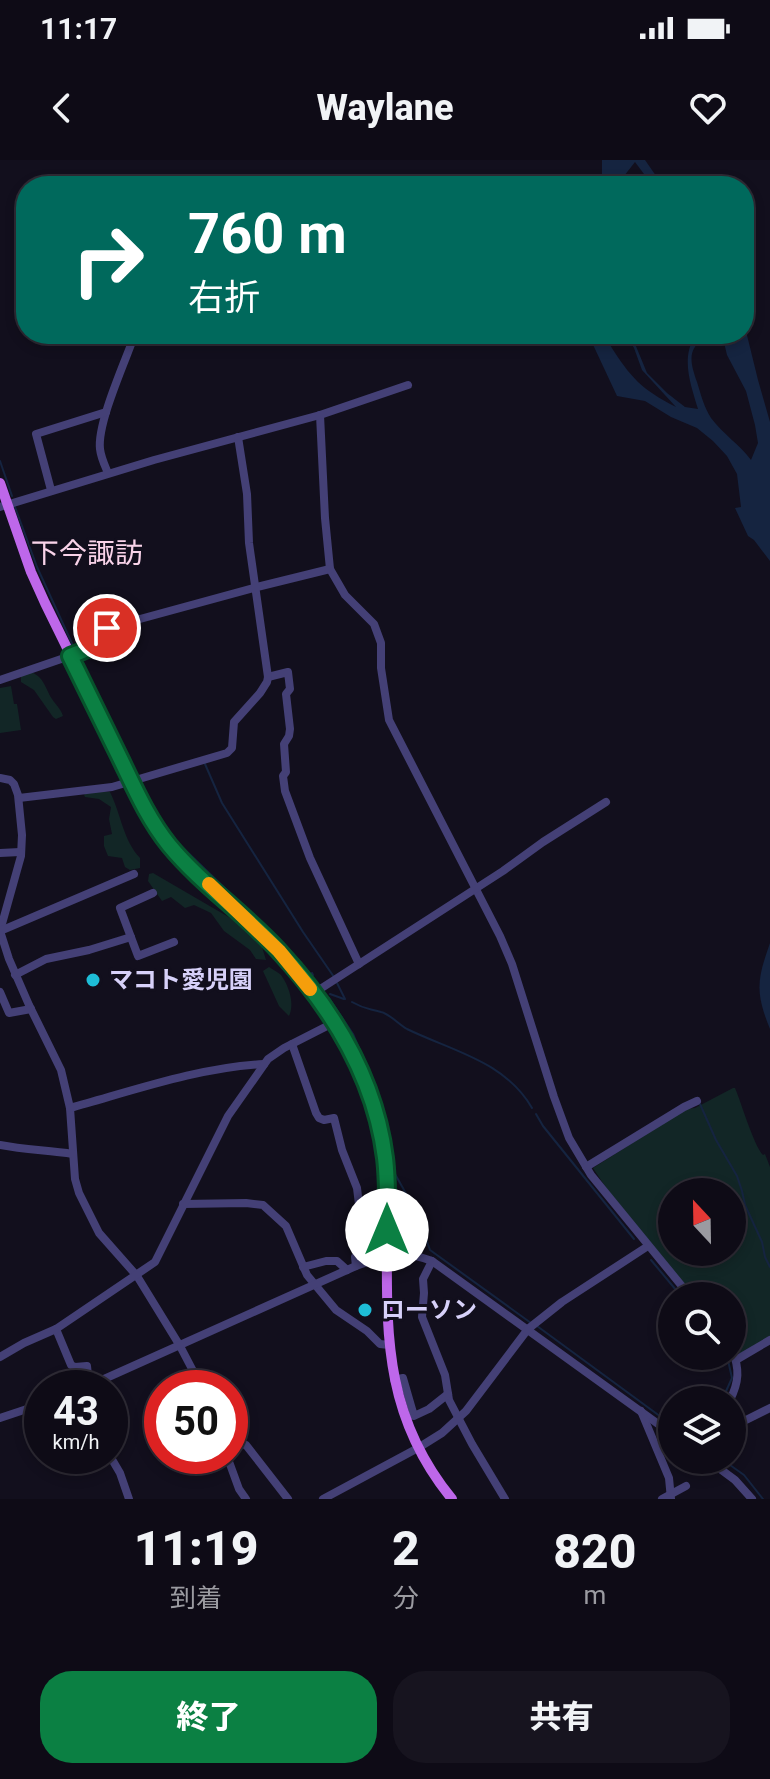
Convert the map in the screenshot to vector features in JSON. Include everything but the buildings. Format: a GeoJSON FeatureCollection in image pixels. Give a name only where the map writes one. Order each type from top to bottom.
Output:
{"type":"FeatureCollection","features":[{"type":"Feature","properties":{"kind":"main road"},"geometry":{"type":"LineString","coordinates":[[0,483],[4,505],[31,572],[151,819],[170,845],[279,951],[314,993],[335,1022],[363,1076],[379,1125],[387,1182],[389,1345],[394,1380],[418,1448],[427,1466],[452,1499]]}},
{"type":"Feature","properties":{"kind":"street"},"geometry":{"type":"LineString","coordinates":[[108,473],[100,448],[101,433],[131,344]]}},
{"type":"Feature","properties":{"kind":"street"},"geometry":{"type":"LineString","coordinates":[[4,505],[320,415],[408,385]]}},
{"type":"Feature","properties":{"kind":"street"},"geometry":{"type":"LineString","coordinates":[[51,490],[36,434],[106,412]]}},
{"type":"Feature","properties":{"kind":"street"},"geometry":{"type":"LineString","coordinates":[[320,415],[330,569],[345,595],[374,624],[381,643],[381,668],[389,720],[512,964],[569,1138],[586,1167],[678,1282]]}},
{"type":"Feature","properties":{"kind":"street"},"geometry":{"type":"LineString","coordinates":[[19,798],[112,787],[227,753],[232,748],[234,722],[260,693],[268,677],[238,437]]}},
{"type":"Feature","properties":{"kind":"street"},"geometry":{"type":"LineString","coordinates":[[0,680],[103,643],[107,628],[330,569]]}},
{"type":"Feature","properties":{"kind":"street"},"geometry":{"type":"LineString","coordinates":[[268,677],[288,672],[290,689],[286,694],[290,729],[284,744],[285,791],[310,858],[359,964]]}},
{"type":"Feature","properties":{"kind":"street"},"geometry":{"type":"LineString","coordinates":[[0,778],[14,784],[19,798],[22,835],[21,856],[0,931],[4,961],[15,975],[61,1070],[70,1108],[75,1179],[79,1193],[99,1233],[137,1276],[193,1370]]}},
{"type":"Feature","properties":{"kind":"street"},"geometry":{"type":"LineString","coordinates":[[314,993],[606,802]]}},
{"type":"Feature","properties":{"kind":"street"},"geometry":{"type":"LineString","coordinates":[[0,853],[20,852]]}},
{"type":"Feature","properties":{"kind":"street"},"geometry":{"type":"LineString","coordinates":[[0,931],[134,874]]}},
{"type":"Feature","properties":{"kind":"street"},"geometry":{"type":"LineString","coordinates":[[153,893],[120,908],[138,956],[174,942]]}},
{"type":"Feature","properties":{"kind":"street"},"geometry":{"type":"LineString","coordinates":[[15,975],[46,959],[131,937]]}},
{"type":"Feature","properties":{"kind":"street"},"geometry":{"type":"LineString","coordinates":[[0,992],[9,1013],[31,1009]]}},
{"type":"Feature","properties":{"kind":"street"},"geometry":{"type":"LineString","coordinates":[[0,1357],[56,1329],[155,1262],[228,1116],[264,1064],[275,1053],[335,1022]]}},
{"type":"Feature","properties":{"kind":"street"},"geometry":{"type":"LineString","coordinates":[[292,1044],[316,1113],[324,1120],[334,1118],[357,1188],[361,1221],[370,1247],[367,1252],[355,1257],[351,1268]]}},
{"type":"Feature","properties":{"kind":"street"},"geometry":{"type":"LineString","coordinates":[[70,1108],[204,1072],[237,1065],[264,1064]]}},
{"type":"Feature","properties":{"kind":"street"},"geometry":{"type":"LineString","coordinates":[[586,1167],[697,1101]]}},
{"type":"Feature","properties":{"kind":"street"},"geometry":{"type":"LineString","coordinates":[[0,1145],[73,1154]]}},
{"type":"Feature","properties":{"kind":"street"},"geometry":{"type":"LineString","coordinates":[[183,1204],[263,1205],[286,1226],[307,1275],[336,1310],[380,1344],[389,1345]]}},
{"type":"Feature","properties":{"kind":"street"},"geometry":{"type":"LineString","coordinates":[[323,1499],[442,1433],[458,1418],[528,1329],[562,1302],[648,1246]]}},
{"type":"Feature","properties":{"kind":"street"},"geometry":{"type":"LineString","coordinates":[[126,1370],[351,1268],[387,1255],[403,1253],[432,1261],[658,1423]]}},
{"type":"Feature","properties":{"kind":"street"},"geometry":{"type":"LineString","coordinates":[[303,1267],[337,1261],[351,1268]]}},
{"type":"Feature","properties":{"kind":"street"},"geometry":{"type":"LineString","coordinates":[[432,1261],[423,1279],[422,1317],[445,1375],[449,1400],[505,1499]]}},
{"type":"Feature","properties":{"kind":"street"},"geometry":{"type":"LineString","coordinates":[[56,1329],[71,1365],[87,1366],[87,1370]]}},
{"type":"Feature","properties":{"kind":"street"},"geometry":{"type":"LineString","coordinates":[[746,1354],[770,1340]]}},
{"type":"Feature","properties":{"kind":"street"},"geometry":{"type":"LineString","coordinates":[[394,1380],[403,1378],[414,1416],[448,1394]]}},
{"type":"Feature","properties":{"kind":"street"},"geometry":{"type":"LineString","coordinates":[[746,1420],[770,1408]]}},
{"type":"Feature","properties":{"kind":"street"},"geometry":{"type":"LineString","coordinates":[[0,1418],[24,1410]]}},
{"type":"Feature","properties":{"kind":"street"},"geometry":{"type":"LineString","coordinates":[[641,1410],[669,1478],[668,1498]]}},
{"type":"Feature","properties":{"kind":"street"},"geometry":{"type":"LineString","coordinates":[[248,1448],[288,1499]]}},
{"type":"Feature","properties":{"kind":"street"},"geometry":{"type":"LineString","coordinates":[[120,1474],[129,1499]]}},
{"type":"Feature","properties":{"kind":"street"},"geometry":{"type":"LineString","coordinates":[[234,1474],[246,1499]]}},
{"type":"Feature","properties":{"kind":"street"},"geometry":{"type":"LineString","coordinates":[[727,1474],[752,1499]]}},
{"type":"Feature","properties":{"kind":"street"},"geometry":{"type":"LineString","coordinates":[[668,1498],[686,1486]]}},
{"type":"Feature","properties":{"kind":"green space"},"geometry":{"type":"Polygon","coordinates":[[[31,672],[42,680],[63,716],[53,717],[34,690],[21,682],[21,676],[31,672]]]}},
{"type":"Feature","properties":{"kind":"green space"},"geometry":{"type":"Polygon","coordinates":[[[11,686],[21,730],[0,733],[0,688],[11,686]]]}},
{"type":"Feature","properties":{"kind":"green space"},"geometry":{"type":"Polygon","coordinates":[[[96,791],[110,792],[126,835],[140,858],[140,868],[130,870],[125,867],[122,858],[108,856],[104,836],[112,834],[109,819],[111,807],[99,799],[84,795],[96,791]]]}},
{"type":"Feature","properties":{"kind":"green space"},"geometry":{"type":"Polygon","coordinates":[[[153,873],[232,919],[257,939],[266,960],[256,959],[250,950],[224,931],[211,913],[194,905],[185,908],[171,897],[162,901],[148,881],[149,874],[153,873]]]}},
{"type":"Feature","properties":{"kind":"green space"},"geometry":{"type":"Polygon","coordinates":[[[269,967],[281,975],[289,990],[289,1016],[279,1006],[263,971],[269,967]]]}},
{"type":"Feature","properties":{"kind":"green space"},"geometry":{"type":"Polygon","coordinates":[[[735,1088],[756,1143],[770,1167],[770,1339],[746,1351],[746,1282],[683,1282],[670,1266],[746,1266],[746,1178],[658,1178],[658,1252],[593,1168],[686,1109],[695,1108],[735,1088]]]}},
{"type":"Feature","properties":{"kind":"water"},"geometry":{"type":"Polygon","coordinates":[[[602,160],[645,160],[656,176],[646,176],[635,162],[624,176],[602,176],[602,160]]]}},
{"type":"Feature","properties":{"kind":"water"},"geometry":{"type":"Polygon","coordinates":[[[593,344],[610,344],[645,388],[676,407],[642,370],[632,344],[635,344],[647,373],[685,407],[698,409],[688,372],[691,344],[697,344],[692,355],[692,367],[706,410],[751,460],[758,443],[755,425],[746,391],[724,344],[749,344],[770,422],[770,561],[748,536],[735,508],[741,507],[737,474],[727,456],[697,428],[645,401],[617,396],[593,344]]]}},
{"type":"Feature","properties":{"kind":"water"},"geometry":{"type":"Polygon","coordinates":[[[770,943],[770,1029],[760,986],[770,943]]]}},
{"type":"Feature","properties":{"kind":"waterway"},"geometry":{"type":"LineString","coordinates":[[0,461],[12,496]]}},
{"type":"Feature","properties":{"kind":"waterway"},"geometry":{"type":"LineString","coordinates":[[15,507],[37,567],[75,650]]}},
{"type":"Feature","properties":{"kind":"waterway"},"geometry":{"type":"LineString","coordinates":[[79,658],[137,775]]}},
{"type":"Feature","properties":{"kind":"waterway"},"geometry":{"type":"LineString","coordinates":[[205,764],[222,803],[334,977]]}},
{"type":"Feature","properties":{"kind":"waterway"},"geometry":{"type":"LineString","coordinates":[[142,785],[158,816],[178,843],[313,975]]}},
{"type":"Feature","properties":{"kind":"waterway"},"geometry":{"type":"LineString","coordinates":[[337,983],[345,999]]}},
{"type":"Feature","properties":{"kind":"waterway"},"geometry":{"type":"LineString","coordinates":[[330,994],[344,999]]}},
{"type":"Feature","properties":{"kind":"waterway"},"geometry":{"type":"LineString","coordinates":[[329,998],[353,1034],[370,1074],[389,1134],[395,1174],[417,1213],[430,1250],[531,1323]]}},
{"type":"Feature","properties":{"kind":"waterway"},"geometry":{"type":"LineString","coordinates":[[352,1002],[384,1013],[407,1029],[492,1068],[521,1092],[532,1108]]}},
{"type":"Feature","properties":{"kind":"waterway"},"geometry":{"type":"LineString","coordinates":[[700,1104],[737,1176],[770,1267]]}},
{"type":"Feature","properties":{"kind":"waterway"},"geometry":{"type":"LineString","coordinates":[[536,1114],[634,1239]]}},
{"type":"Feature","properties":{"kind":"waterway"},"geometry":{"type":"LineString","coordinates":[[651,1260],[669,1282]]}},
{"type":"Feature","properties":{"kind":"waterway"},"geometry":{"type":"LineString","coordinates":[[537,1326],[658,1415]]}},
{"type":"Feature","properties":{"kind":"waterway"},"geometry":{"type":"LineString","coordinates":[[728,1386],[732,1378],[730,1370]]}},
{"type":"Feature","properties":{"kind":"waterway"},"geometry":{"type":"LineString","coordinates":[[743,1474],[763,1499]]}},
{"type":"Feature","properties":{"kind":"slow traffic"},"geometry":{"type":"LineString","coordinates":[[209,884],[279,951],[310,989]]}},
{"type":"Feature","properties":{"kind":"place","name":"マコト愛児園"},"geometry":{"type":"Point","coordinates":[93,980]}},
{"type":"Feature","properties":{"kind":"place","name":"ローソン"},"geometry":{"type":"Point","coordinates":[365,1310]}},
{"type":"Feature","properties":{"kind":"district","name":"下今諏訪"},"geometry":{"type":"Point","coordinates":[87,553]}},
{"type":"Feature","properties":{"kind":"route"},"geometry":{"type":"LineString","coordinates":[[107,628],[106,641],[70,656],[139,797],[160,833],[279,951],[335,1022],[353,1054],[371,1098],[385,1155],[387,1230]]}}]}
